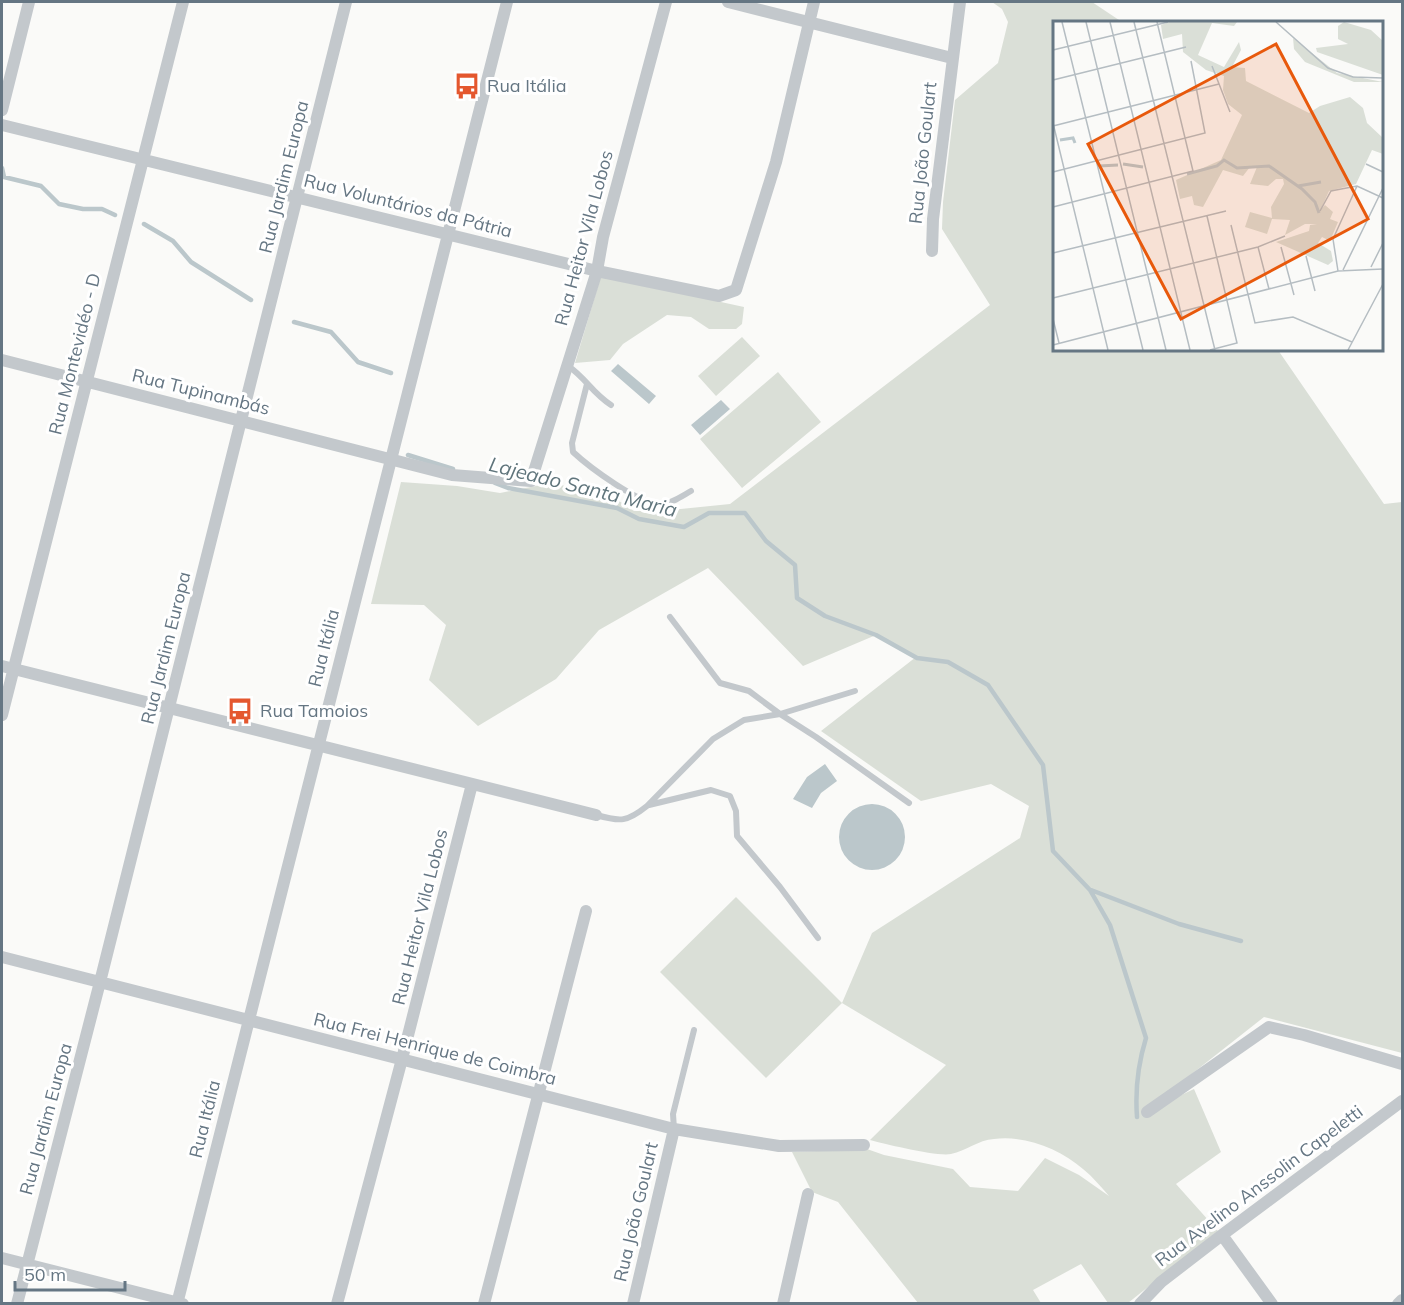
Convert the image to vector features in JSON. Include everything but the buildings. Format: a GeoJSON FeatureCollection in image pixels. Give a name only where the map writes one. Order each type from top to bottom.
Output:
{"type":"FeatureCollection","features":[{"type":"Feature","properties":{"kind":"street"},"geometry":{"type":"LineString","coordinates":[[2,110],[29,2]]}},
{"type":"Feature","properties":{"kind":"street","name":"Rua Montevidéo - D"},"geometry":{"type":"LineString","coordinates":[[2,715],[7,667],[86,382],[183,2]]}},
{"type":"Feature","properties":{"kind":"street","name":"Rua Jardim Europa"},"geometry":{"type":"LineString","coordinates":[[17,1304],[346,2]]}},
{"type":"Feature","properties":{"kind":"street","name":"Rua Itália"},"geometry":{"type":"LineString","coordinates":[[179,1303],[507,2]]}},
{"type":"Feature","properties":{"kind":"street","name":"Rua Heitor Vila Lobos"},"geometry":{"type":"LineString","coordinates":[[531,481],[597,271],[603,237],[666,2]]}},
{"type":"Feature","properties":{"kind":"street"},"geometry":{"type":"LineString","coordinates":[[728,2],[952,58]]}},
{"type":"Feature","properties":{"kind":"street"},"geometry":{"type":"LineString","coordinates":[[809,22],[814,2]]}},
{"type":"Feature","properties":{"kind":"street","name":"Rua João Goulart"},"geometry":{"type":"LineString","coordinates":[[932,251],[933,219],[960,2]]}},
{"type":"Feature","properties":{"kind":"street","name":"Rua Voluntários da Pátria"},"geometry":{"type":"LineString","coordinates":[[2,124],[597,271],[719,296],[736,290],[776,162],[809,22]]}},
{"type":"Feature","properties":{"kind":"street","name":"Rua Tupinambás"},"geometry":{"type":"LineString","coordinates":[[2,360],[452,475],[531,481]]}},
{"type":"Feature","properties":{"kind":"street"},"geometry":{"type":"LineString","coordinates":[[7,667],[596,815]]}},
{"type":"Feature","properties":{"kind":"street","name":"Rua Heitor Vila Lobos"},"geometry":{"type":"LineString","coordinates":[[337,1304],[472,784]]}},
{"type":"Feature","properties":{"kind":"street"},"geometry":{"type":"LineString","coordinates":[[484,1304],[586,911]]}},
{"type":"Feature","properties":{"kind":"street","name":"Rua Frei Henrique de Coimbra"},"geometry":{"type":"LineString","coordinates":[[2,957],[674,1129],[779,1146],[864,1145]]}},
{"type":"Feature","properties":{"kind":"street"},"geometry":{"type":"LineString","coordinates":[[1147,1112],[1269,1027],[1402,1064]]}},
{"type":"Feature","properties":{"kind":"street","name":"Rua Avelino Anssolin Capeletti"},"geometry":{"type":"LineString","coordinates":[[1140,1304],[1161,1282],[1402,1101]]}},
{"type":"Feature","properties":{"kind":"street","name":"Rua João Goulart"},"geometry":{"type":"LineString","coordinates":[[633,1304],[674,1129]]}},
{"type":"Feature","properties":{"kind":"street"},"geometry":{"type":"LineString","coordinates":[[783,1304],[808,1194]]}},
{"type":"Feature","properties":{"kind":"street"},"geometry":{"type":"LineString","coordinates":[[1222,1235],[1272,1304]]}},
{"type":"Feature","properties":{"kind":"street"},"geometry":{"type":"LineString","coordinates":[[2,1258],[179,1303]]}},
{"type":"Feature","properties":{"kind":"street"},"geometry":{"type":"LineString","coordinates":[[1398,1304],[1402,1300]]}},
{"type":"Feature","properties":{"kind":"lane"},"geometry":{"type":"LineString","coordinates":[[568,366],[581,374],[587,384],[611,405]]}},
{"type":"Feature","properties":{"kind":"lane"},"geometry":{"type":"LineString","coordinates":[[587,384],[572,443],[573,452],[630,494],[657,505],[667,503],[691,491]]}},
{"type":"Feature","properties":{"kind":"lane"},"geometry":{"type":"LineString","coordinates":[[670,617],[720,683],[749,692],[909,803]]}},
{"type":"Feature","properties":{"kind":"lane"},"geometry":{"type":"LineString","coordinates":[[596,815],[617,821],[635,815],[647,806],[713,739],[744,720],[780,714],[855,691]]}},
{"type":"Feature","properties":{"kind":"lane"},"geometry":{"type":"LineString","coordinates":[[647,806],[711,790],[730,796],[736,811],[737,836],[780,887],[818,938]]}},
{"type":"Feature","properties":{"kind":"lane"},"geometry":{"type":"LineString","coordinates":[[674,1129],[673,1114],[694,1030]]}},
{"type":"Feature","properties":{"kind":"shaded area"},"geometry":{"type":"Polygon","coordinates":[[[992,2],[1092,2],[1120,21],[1053,21],[1053,351],[1279,351],[1384,504],[1402,502],[1402,1053],[1264,1017],[1141,1114],[1194,1089],[1221,1152],[1176,1184],[1218,1231],[1128,1303],[1108,1303],[1081,1264],[1033,1290],[1041,1303],[918,1303],[838,1202],[812,1192],[792,1152],[867,1149],[884,1155],[953,1169],[970,1187],[1018,1191],[1045,1158],[1079,1175],[1109,1196],[1090,1175],[1064,1155],[1030,1141],[1006,1138],[988,1140],[956,1153],[935,1154],[870,1140],[946,1065],[842,1003],[872,933],[1020,838],[1029,806],[991,784],[921,801],[821,731],[916,657],[876,635],[803,666],[708,568],[599,630],[556,679],[478,726],[429,680],[446,625],[424,605],[371,604],[401,482],[457,486],[500,493],[546,484],[601,489],[634,511],[661,511],[730,504],[990,305],[942,229],[955,100],[998,63],[1008,22],[1002,9],[992,2]]]}},
{"type":"Feature","properties":{"kind":"shaded area"},"geometry":{"type":"Polygon","coordinates":[[[601,276],[744,307],[742,324],[736,329],[709,329],[691,317],[667,315],[623,344],[610,360],[575,363],[601,276]]]}},
{"type":"Feature","properties":{"kind":"shaded area"},"geometry":{"type":"Polygon","coordinates":[[[742,337],[760,356],[716,396],[698,376],[742,337]]]}},
{"type":"Feature","properties":{"kind":"shaded area"},"geometry":{"type":"Polygon","coordinates":[[[618,364],[656,396],[649,404],[611,371],[618,364]]]}},
{"type":"Feature","properties":{"kind":"shaded area"},"geometry":{"type":"Polygon","coordinates":[[[778,372],[821,422],[742,488],[700,439],[778,372]]]}},
{"type":"Feature","properties":{"kind":"shaded area"},"geometry":{"type":"Polygon","coordinates":[[[721,400],[730,409],[700,435],[691,425],[721,400]]]}},
{"type":"Feature","properties":{"kind":"shaded area"},"geometry":{"type":"Polygon","coordinates":[[[825,764],[837,781],[821,793],[812,808],[793,799],[807,777],[825,764]]]}},
{"type":"Feature","properties":{"kind":"shaded area"},"geometry":{"type":"Polygon","coordinates":[[[872,804],[885,807],[895,814],[902,824],[905,837],[902,850],[895,860],[885,867],[872,870],[859,867],[849,860],[842,850],[839,837],[842,824],[849,814],[859,807],[872,804]]]}},
{"type":"Feature","properties":{"kind":"shaded area"},"geometry":{"type":"Polygon","coordinates":[[[736,897],[842,1003],[766,1078],[660,972],[736,897]]]}},
{"type":"Feature","properties":{"kind":"waterway","name":"Lajeado Santa Maria"},"geometry":{"type":"LineString","coordinates":[[2,168],[4,177],[41,186],[59,204],[83,209],[102,209],[115,215]]}},
{"type":"Feature","properties":{"kind":"waterway","name":"Lajeado Santa Maria"},"geometry":{"type":"LineString","coordinates":[[144,224],[173,241],[191,262],[251,300]]}},
{"type":"Feature","properties":{"kind":"waterway","name":"Lajeado Santa Maria"},"geometry":{"type":"LineString","coordinates":[[294,322],[331,332],[358,362],[391,373]]}},
{"type":"Feature","properties":{"kind":"waterway","name":"Lajeado Santa Maria"},"geometry":{"type":"LineString","coordinates":[[408,455],[453,469]]}},
{"type":"Feature","properties":{"kind":"waterway","name":"Lajeado Santa Maria"},"geometry":{"type":"LineString","coordinates":[[495,483],[508,488],[617,508],[639,519],[684,527],[709,513],[745,513],[766,541],[795,565],[797,598],[825,616],[876,635],[917,658],[948,662],[988,685],[1043,765],[1053,851],[1090,890],[1110,925],[1146,1038],[1138,1077],[1137,1117]]}},
{"type":"Feature","properties":{"kind":"waterway"},"geometry":{"type":"LineString","coordinates":[[1091,890],[1179,924],[1241,941]]}},
{"type":"Feature","properties":{"kind":"place","name":"Rua Itália"},"geometry":{"type":"Point","coordinates":[467,86]}},
{"type":"Feature","properties":{"kind":"place","name":"Rua Tamoios"},"geometry":{"type":"Point","coordinates":[240,711]}}]}
